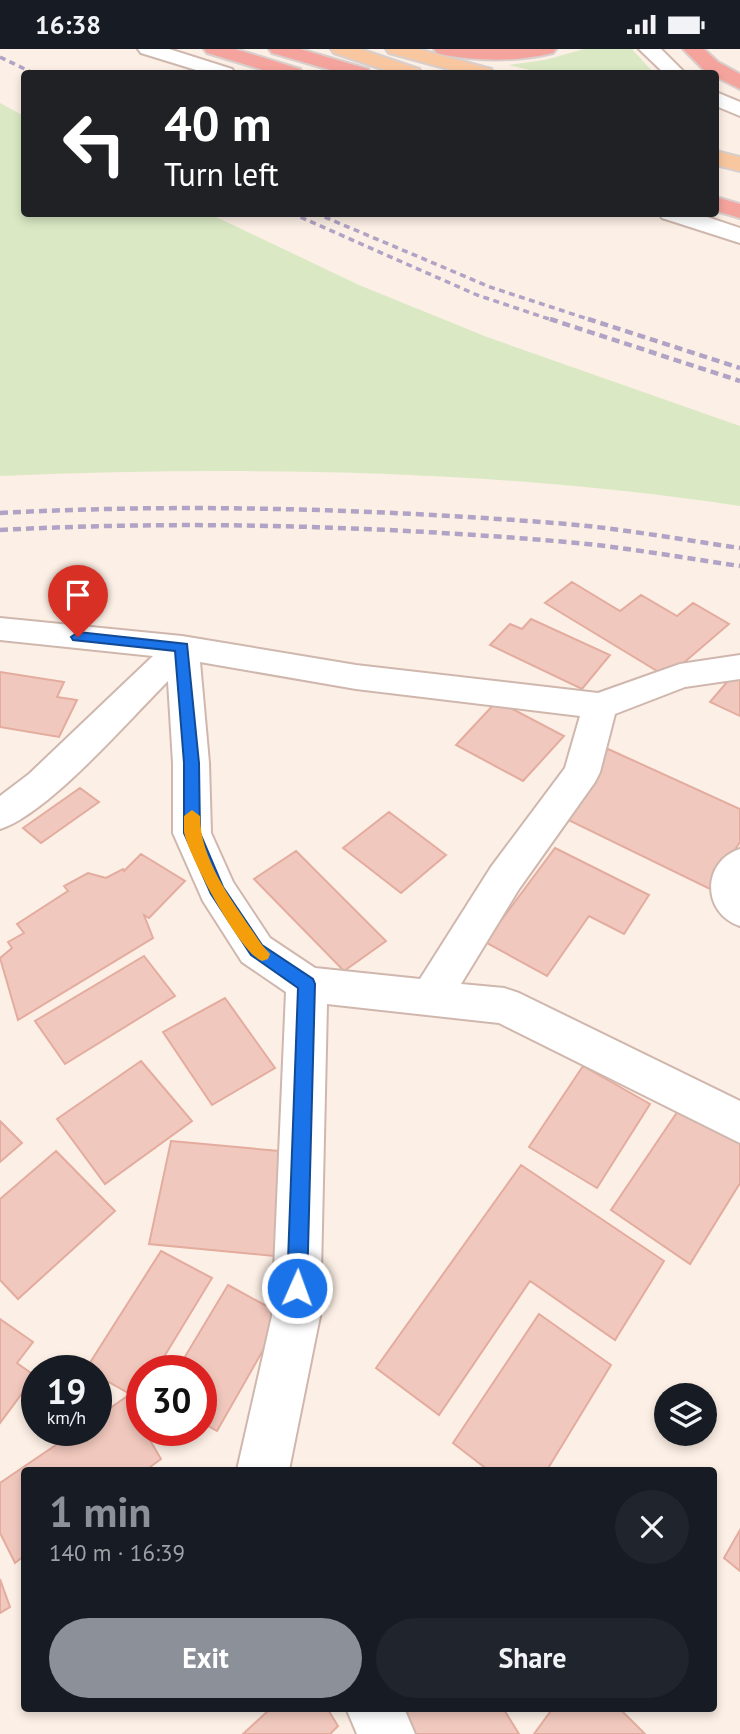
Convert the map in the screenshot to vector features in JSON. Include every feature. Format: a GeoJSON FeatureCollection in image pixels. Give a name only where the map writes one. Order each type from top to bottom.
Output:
{"type":"FeatureCollection","features":[{"type":"Feature","properties":{"kind":"highway"},"geometry":{"type":"LineString","coordinates":[[214,49],[283,70]]}},
{"type":"Feature","properties":{"kind":"highway"},"geometry":{"type":"LineString","coordinates":[[279,49],[351,70]]}},
{"type":"Feature","properties":{"kind":"highway"},"geometry":{"type":"LineString","coordinates":[[445,49],[507,55],[546,49]]}},
{"type":"Feature","properties":{"kind":"highway"},"geometry":{"type":"LineString","coordinates":[[693,49],[711,65],[740,83]]}},
{"type":"Feature","properties":{"kind":"highway"},"geometry":{"type":"LineString","coordinates":[[725,183],[740,211]]}},
{"type":"Feature","properties":{"kind":"main road"},"geometry":{"type":"LineString","coordinates":[[341,49],[403,70]]}},
{"type":"Feature","properties":{"kind":"main road"},"geometry":{"type":"LineString","coordinates":[[396,49],[473,70]]}},
{"type":"Feature","properties":{"kind":"main road"},"geometry":{"type":"LineString","coordinates":[[719,166],[725,183]]}},
{"type":"Feature","properties":{"kind":"street"},"geometry":{"type":"LineString","coordinates":[[148,49],[215,70]]}},
{"type":"Feature","properties":{"kind":"street"},"geometry":{"type":"LineString","coordinates":[[649,49],[673,70]]}},
{"type":"Feature","properties":{"kind":"street"},"geometry":{"type":"LineString","coordinates":[[719,100],[740,110]]}},
{"type":"Feature","properties":{"kind":"street"},"geometry":{"type":"LineString","coordinates":[[682,217],[740,236]]}},
{"type":"Feature","properties":{"kind":"street"},"geometry":{"type":"LineString","coordinates":[[0,629],[182,647],[356,677],[600,706],[680,676],[740,667]]}},
{"type":"Feature","properties":{"kind":"street"},"geometry":{"type":"LineString","coordinates":[[0,815],[42,784],[182,647]]}},
{"type":"Feature","properties":{"kind":"street"},"geometry":{"type":"LineString","coordinates":[[182,647],[191,763],[192,833],[216,890],[256,950],[307,984],[504,1006],[740,1122]]}},
{"type":"Feature","properties":{"kind":"street"},"geometry":{"type":"LineString","coordinates":[[432,996],[505,878],[582,772],[600,706]]}},
{"type":"Feature","properties":{"kind":"street"},"geometry":{"type":"LineString","coordinates":[[740,864],[732,876],[731,901],[740,910]]}},
{"type":"Feature","properties":{"kind":"street"},"geometry":{"type":"LineString","coordinates":[[264,1467],[296,1315],[307,984]]}},
{"type":"Feature","properties":{"kind":"street"},"geometry":{"type":"LineString","coordinates":[[376,1712],[386,1734]]}},
{"type":"Feature","properties":{"kind":"green space"},"geometry":{"type":"Polygon","coordinates":[[[584,49],[632,49],[651,70],[530,70],[508,65],[545,60],[584,49]]]}},
{"type":"Feature","properties":{"kind":"green space"},"geometry":{"type":"Polygon","coordinates":[[[0,103],[21,114],[21,217],[216,217],[359,285],[487,337],[740,426],[740,506],[556,484],[371,473],[185,471],[0,476],[0,103]]]}},
{"type":"Feature","properties":{"kind":"building"},"geometry":{"type":"Polygon","coordinates":[[[572,582],[620,611],[641,595],[677,616],[693,603],[729,624],[667,677],[545,603],[572,582]]]}},
{"type":"Feature","properties":{"kind":"building"},"geometry":{"type":"Polygon","coordinates":[[[531,619],[610,655],[582,689],[490,645],[510,624],[522,629],[531,619]]]}},
{"type":"Feature","properties":{"kind":"building"},"geometry":{"type":"Polygon","coordinates":[[[0,672],[64,682],[57,697],[77,700],[59,737],[0,727],[0,672]]]}},
{"type":"Feature","properties":{"kind":"building"},"geometry":{"type":"Polygon","coordinates":[[[733,675],[740,678],[740,716],[710,702],[733,675]]]}},
{"type":"Feature","properties":{"kind":"building"},"geometry":{"type":"Polygon","coordinates":[[[497,701],[564,736],[523,781],[456,745],[497,701]]]}},
{"type":"Feature","properties":{"kind":"building"},"geometry":{"type":"Polygon","coordinates":[[[608,749],[740,809],[740,842],[710,889],[558,815],[608,749]]]}},
{"type":"Feature","properties":{"kind":"building"},"geometry":{"type":"Polygon","coordinates":[[[80,788],[99,802],[41,843],[23,828],[80,788]]]}},
{"type":"Feature","properties":{"kind":"building"},"geometry":{"type":"Polygon","coordinates":[[[389,812],[446,855],[401,893],[343,848],[389,812]]]}},
{"type":"Feature","properties":{"kind":"building"},"geometry":{"type":"Polygon","coordinates":[[[555,848],[649,895],[624,934],[589,916],[547,976],[485,942],[555,848]]]}},
{"type":"Feature","properties":{"kind":"building"},"geometry":{"type":"Polygon","coordinates":[[[296,851],[386,941],[344,971],[254,879],[296,851]]]}},
{"type":"Feature","properties":{"kind":"building"},"geometry":{"type":"Polygon","coordinates":[[[141,854],[185,881],[149,918],[144,915],[153,938],[18,1020],[0,958],[12,948],[8,942],[24,933],[17,924],[68,891],[64,886],[88,873],[106,878],[123,869],[124,871],[141,854]]]}},
{"type":"Feature","properties":{"kind":"building"},"geometry":{"type":"Polygon","coordinates":[[[144,956],[175,996],[65,1064],[35,1021],[144,956]]]}},
{"type":"Feature","properties":{"kind":"building"},"geometry":{"type":"Polygon","coordinates":[[[225,998],[275,1068],[212,1105],[163,1032],[225,998]]]}},
{"type":"Feature","properties":{"kind":"building"},"geometry":{"type":"Polygon","coordinates":[[[141,1061],[192,1121],[105,1184],[57,1119],[141,1061]]]}},
{"type":"Feature","properties":{"kind":"building"},"geometry":{"type":"Polygon","coordinates":[[[583,1066],[650,1104],[597,1188],[529,1147],[583,1066]]]}},
{"type":"Feature","properties":{"kind":"building"},"geometry":{"type":"Polygon","coordinates":[[[684,1102],[740,1136],[740,1183],[690,1264],[611,1210],[684,1102]]]}},
{"type":"Feature","properties":{"kind":"building"},"geometry":{"type":"Polygon","coordinates":[[[0,1121],[22,1143],[0,1162],[0,1121]]]}},
{"type":"Feature","properties":{"kind":"building"},"geometry":{"type":"Polygon","coordinates":[[[171,1141],[290,1152],[274,1256],[149,1244],[171,1141]]]}},
{"type":"Feature","properties":{"kind":"building"},"geometry":{"type":"Polygon","coordinates":[[[56,1151],[115,1211],[18,1299],[0,1280],[0,1199],[56,1151]]]}},
{"type":"Feature","properties":{"kind":"building"},"geometry":{"type":"Polygon","coordinates":[[[521,1165],[664,1261],[615,1340],[530,1281],[439,1415],[376,1368],[521,1165]]]}},
{"type":"Feature","properties":{"kind":"building"},"geometry":{"type":"Polygon","coordinates":[[[161,1251],[212,1278],[165,1355],[126,1355],[126,1392],[112,1384],[112,1355],[95,1355],[161,1251]]]}},
{"type":"Feature","properties":{"kind":"building"},"geometry":{"type":"Polygon","coordinates":[[[228,1285],[283,1315],[217,1431],[217,1355],[186,1355],[228,1285]]]}},
{"type":"Feature","properties":{"kind":"building"},"geometry":{"type":"Polygon","coordinates":[[[539,1314],[611,1365],[549,1467],[484,1467],[453,1443],[539,1314]]]}},
{"type":"Feature","properties":{"kind":"building"},"geometry":{"type":"Polygon","coordinates":[[[0,1319],[33,1342],[17,1363],[21,1366],[21,1395],[0,1423],[0,1319]]]}},
{"type":"Feature","properties":{"kind":"building"},"geometry":{"type":"Polygon","coordinates":[[[126,1397],[126,1446],[153,1446],[161,1459],[150,1467],[24,1467],[54,1446],[112,1446],[112,1407],[126,1397]]]}},
{"type":"Feature","properties":{"kind":"building"},"geometry":{"type":"Polygon","coordinates":[[[21,1469],[21,1558],[15,1563],[0,1533],[0,1483],[21,1469]]]}},
{"type":"Feature","properties":{"kind":"building"},"geometry":{"type":"Polygon","coordinates":[[[740,1530],[740,1571],[724,1558],[740,1530]]]}},
{"type":"Feature","properties":{"kind":"building"},"geometry":{"type":"Polygon","coordinates":[[[0,1579],[10,1607],[0,1613],[0,1579]]]}},
{"type":"Feature","properties":{"kind":"building"},"geometry":{"type":"Polygon","coordinates":[[[267,1712],[329,1712],[338,1726],[330,1734],[243,1734],[267,1712]]]}},
{"type":"Feature","properties":{"kind":"building"},"geometry":{"type":"Polygon","coordinates":[[[399,1712],[505,1712],[519,1734],[411,1734],[399,1712]]]}},
{"type":"Feature","properties":{"kind":"building"},"geometry":{"type":"Polygon","coordinates":[[[550,1712],[623,1712],[645,1734],[534,1734],[550,1712]]]}},
{"type":"Feature","properties":{"kind":"railway"},"geometry":{"type":"LineString","coordinates":[[0,57],[27,70]]}},
{"type":"Feature","properties":{"kind":"railway"},"geometry":{"type":"LineString","coordinates":[[300,217],[477,295],[555,321]]}},
{"type":"Feature","properties":{"kind":"railway"},"geometry":{"type":"LineString","coordinates":[[324,217],[490,287],[594,321]]}},
{"type":"Feature","properties":{"kind":"railway"},"geometry":{"type":"LineString","coordinates":[[550,319],[740,381]]}},
{"type":"Feature","properties":{"kind":"railway"},"geometry":{"type":"LineString","coordinates":[[588,319],[740,368]]}},
{"type":"Feature","properties":{"kind":"railway"},"geometry":{"type":"LineString","coordinates":[[0,513],[141,508],[355,511],[589,526],[740,548]]}},
{"type":"Feature","properties":{"kind":"railway"},"geometry":{"type":"LineString","coordinates":[[0,530],[212,525],[426,532],[589,544],[740,566]]}},
{"type":"Feature","properties":{"kind":"slow traffic"},"geometry":{"type":"LineString","coordinates":[[192,816],[192,833],[216,890],[256,950],[262,954]]}},
{"type":"Feature","properties":{"kind":"route"},"geometry":{"type":"LineString","coordinates":[[78,637],[182,647],[191,763],[192,833],[216,890],[256,950],[307,984],[297,1288]]}}]}
